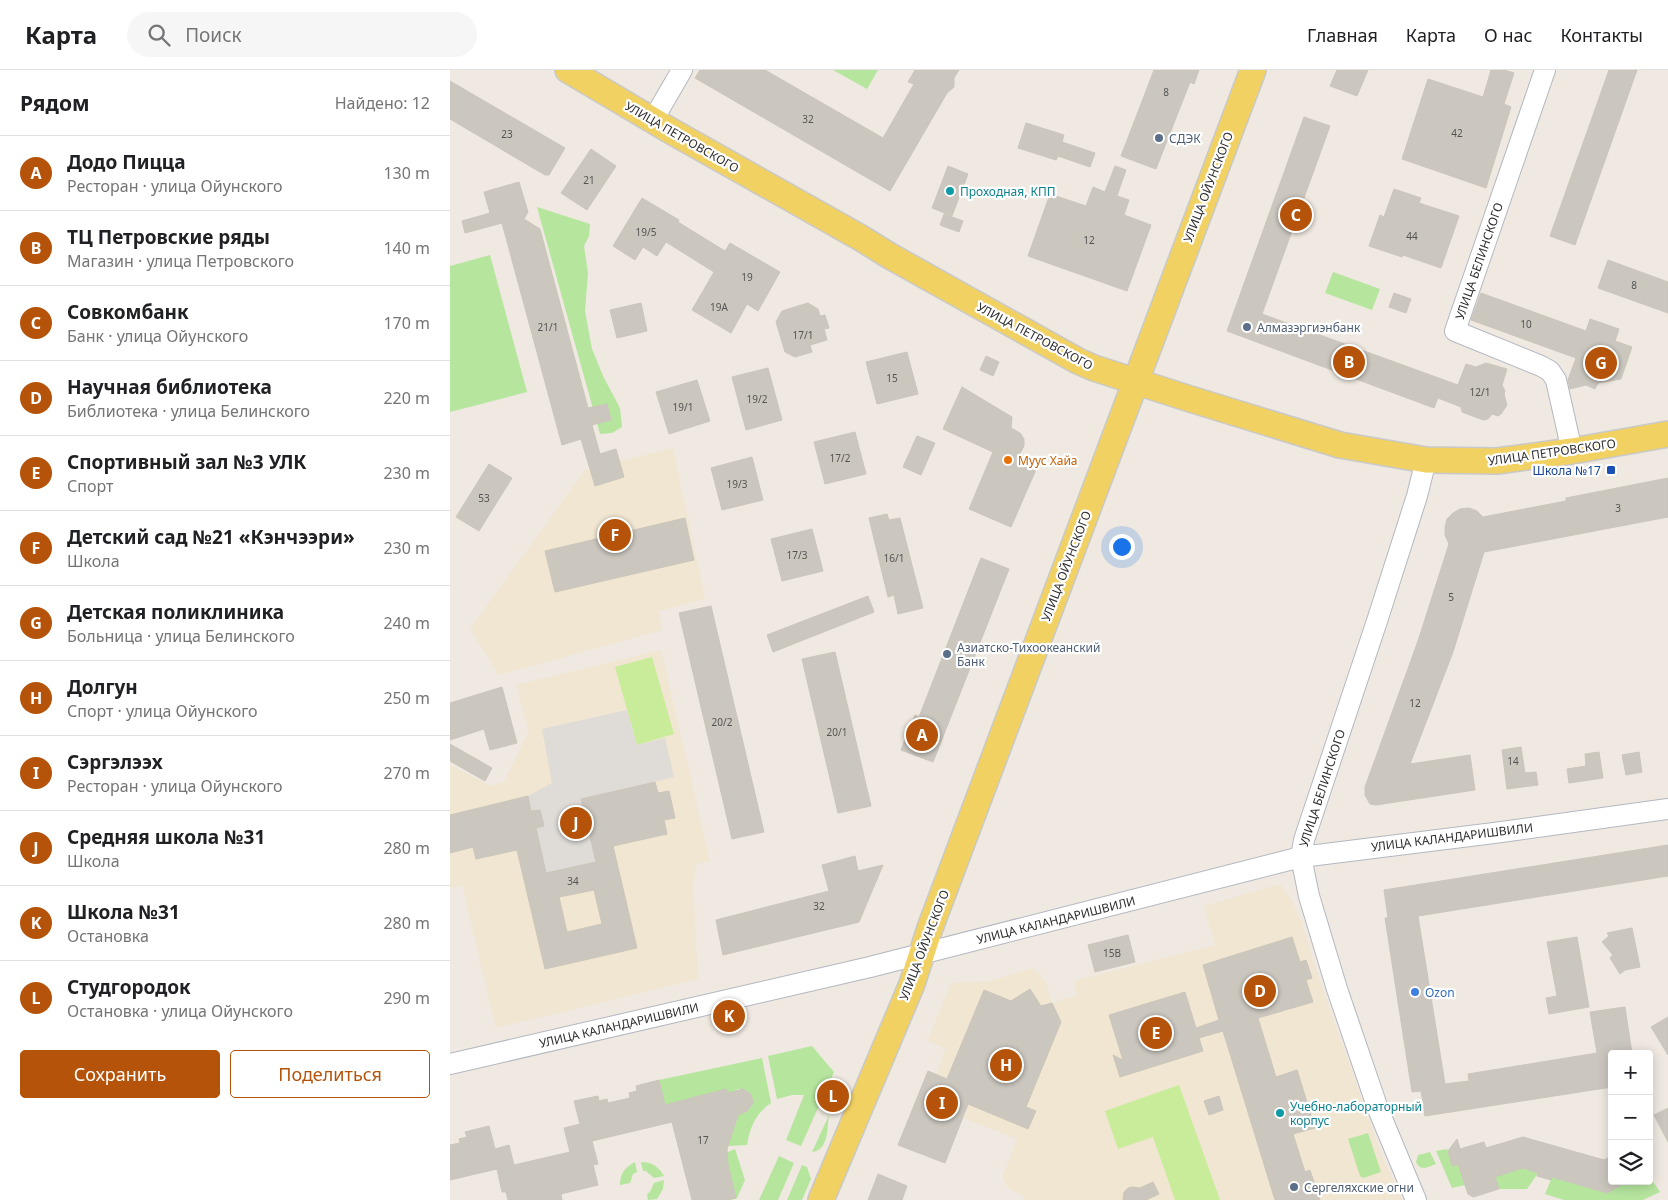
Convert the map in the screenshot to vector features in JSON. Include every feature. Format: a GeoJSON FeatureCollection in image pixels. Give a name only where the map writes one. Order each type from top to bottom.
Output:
{"type":"FeatureCollection","features":[{"type":"Feature","properties":{"kind":"main road","name":"УЛИЦА ПЕТРОВСКОГО"},"geometry":{"type":"LineString","coordinates":[[568,70],[890,256],[1078,361],[1094,368],[1340,445],[1426,460],[1497,461],[1572,452],[1668,434]]}},
{"type":"Feature","properties":{"kind":"main road","name":"УЛИЦА ОЙУНСКОГО"},"geometry":{"type":"LineString","coordinates":[[821,1200],[912,984],[930,928],[1253,70]]}},
{"type":"Feature","properties":{"kind":"street"},"geometry":{"type":"LineString","coordinates":[[652,120],[682,70]]}},
{"type":"Feature","properties":{"kind":"street","name":"УЛИЦА БЕЛИНСКОГО"},"geometry":{"type":"LineString","coordinates":[[1545,70],[1455,331],[1550,371],[1556,380],[1572,452]]}},
{"type":"Feature","properties":{"kind":"street","name":"УЛИЦА БЕЛИНСКОГО"},"geometry":{"type":"LineString","coordinates":[[1416,1200],[1378,1109],[1337,989],[1310,896],[1301,857],[1304,840],[1386,594],[1417,496],[1426,460]]}},
{"type":"Feature","properties":{"kind":"street","name":"УЛИЦА КАЛАНДАРИШВИЛИ"},"geometry":{"type":"LineString","coordinates":[[450,1064],[921,955],[1301,857],[1668,809]]}},
{"type":"Feature","properties":{"kind":"shaded area"},"geometry":{"type":"Polygon","coordinates":[[[673,448],[705,599],[659,611],[662,630],[499,675],[470,629],[585,470],[673,448]]]}},
{"type":"Feature","properties":{"kind":"shaded area"},"geometry":{"type":"Polygon","coordinates":[[[661,650],[710,861],[696,864],[693,885],[698,979],[496,1028],[462,885],[450,888],[450,765],[490,786],[504,782],[529,731],[516,685],[661,650]]]}},
{"type":"Feature","properties":{"kind":"shaded area"},"geometry":{"type":"Polygon","coordinates":[[[627,710],[637,745],[665,738],[674,777],[581,799],[596,862],[546,873],[536,828],[544,826],[540,810],[531,811],[528,796],[552,783],[542,729],[627,710]]]}},
{"type":"Feature","properties":{"kind":"shaded area"},"geometry":{"type":"Polygon","coordinates":[[[1280,884],[1291,899],[1301,921],[1324,993],[1382,1156],[1402,1200],[1023,1200],[1024,1197],[1007,1187],[1003,1176],[1017,1139],[963,1118],[974,1089],[936,1074],[946,1049],[927,1041],[951,983],[990,981],[1033,968],[1046,982],[1052,1003],[1077,995],[1074,981],[1215,945],[1204,906],[1280,884]]]}},
{"type":"Feature","properties":{"kind":"green space"},"geometry":{"type":"Polygon","coordinates":[[[833,70],[878,70],[867,89],[833,70]]]}},
{"type":"Feature","properties":{"kind":"green space"},"geometry":{"type":"Polygon","coordinates":[[[537,207],[590,224],[589,236],[584,246],[588,273],[585,311],[592,349],[604,378],[620,408],[622,427],[612,433],[600,434],[537,207]]]}},
{"type":"Feature","properties":{"kind":"green space"},"geometry":{"type":"Polygon","coordinates":[[[490,255],[527,392],[450,412],[450,266],[490,255]]]}},
{"type":"Feature","properties":{"kind":"green space"},"geometry":{"type":"Polygon","coordinates":[[[1333,272],[1380,289],[1372,310],[1325,293],[1333,272]]]}},
{"type":"Feature","properties":{"kind":"green space"},"geometry":{"type":"Polygon","coordinates":[[[652,657],[674,734],[637,745],[615,667],[652,657]]]}},
{"type":"Feature","properties":{"kind":"green space"},"geometry":{"type":"Polygon","coordinates":[[[812,1046],[834,1072],[801,1146],[786,1140],[804,1095],[792,1095],[777,1099],[768,1056],[812,1046]]]}},
{"type":"Feature","properties":{"kind":"green space"},"geometry":{"type":"Polygon","coordinates":[[[762,1058],[771,1103],[761,1111],[754,1121],[747,1145],[728,1146],[738,1113],[747,1111],[752,1103],[752,1098],[747,1091],[738,1089],[730,1094],[726,1089],[665,1105],[659,1080],[762,1058]]]}},
{"type":"Feature","properties":{"kind":"green space"},"geometry":{"type":"Polygon","coordinates":[[[1179,1085],[1220,1200],[1175,1200],[1153,1137],[1118,1149],[1105,1111],[1179,1085]]]}},
{"type":"Feature","properties":{"kind":"green space"},"geometry":{"type":"Polygon","coordinates":[[[829,1115],[824,1143],[818,1150],[812,1152],[829,1115]]]}},
{"type":"Feature","properties":{"kind":"green space"},"geometry":{"type":"Polygon","coordinates":[[[1368,1133],[1381,1172],[1363,1178],[1360,1176],[1348,1139],[1368,1133]]]}},
{"type":"Feature","properties":{"kind":"green space"},"geometry":{"type":"Polygon","coordinates":[[[735,1149],[745,1180],[737,1198],[719,1200],[721,1155],[735,1149]]]}},
{"type":"Feature","properties":{"kind":"green space"},"geometry":{"type":"Polygon","coordinates":[[[1447,1149],[1452,1165],[1458,1164],[1465,1185],[1452,1188],[1436,1151],[1447,1149]]]}},
{"type":"Feature","properties":{"kind":"green space"},"geometry":{"type":"Polygon","coordinates":[[[1430,1152],[1436,1164],[1425,1168],[1420,1167],[1416,1162],[1418,1155],[1430,1152]]]}},
{"type":"Feature","properties":{"kind":"green space"},"geometry":{"type":"Polygon","coordinates":[[[779,1156],[794,1163],[778,1200],[759,1200],[779,1156]]]}},
{"type":"Feature","properties":{"kind":"green space"},"geometry":{"type":"Polygon","coordinates":[[[635,1162],[637,1172],[633,1174],[630,1183],[620,1185],[623,1172],[635,1162]]]}},
{"type":"Feature","properties":{"kind":"green space"},"geometry":{"type":"Polygon","coordinates":[[[641,1162],[654,1165],[664,1176],[654,1178],[646,1171],[643,1171],[641,1162]]]}},
{"type":"Feature","properties":{"kind":"green space"},"geometry":{"type":"Polygon","coordinates":[[[802,1165],[807,1167],[811,1179],[802,1200],[787,1200],[802,1165]]]}},
{"type":"Feature","properties":{"kind":"green space"},"geometry":{"type":"Polygon","coordinates":[[[1523,1168],[1538,1173],[1527,1189],[1499,1189],[1495,1177],[1523,1168]]]}},
{"type":"Feature","properties":{"kind":"green space"},"geometry":{"type":"Polygon","coordinates":[[[1552,1177],[1607,1193],[1621,1185],[1653,1185],[1653,1182],[1660,1192],[1643,1200],[1564,1200],[1545,1194],[1552,1177]]]}},
{"type":"Feature","properties":{"kind":"green space"},"geometry":{"type":"Polygon","coordinates":[[[664,1180],[663,1189],[657,1199],[648,1200],[647,1194],[654,1183],[664,1180]]]}},
{"type":"Feature","properties":{"kind":"building"},"geometry":{"type":"Polygon","coordinates":[[[700,70],[765,70],[883,138],[914,84],[908,82],[915,70],[959,70],[954,78],[954,87],[947,93],[890,191],[695,78],[700,70]]]}},
{"type":"Feature","properties":{"kind":"building"},"geometry":{"type":"Polygon","coordinates":[[[1154,70],[1199,70],[1194,84],[1190,82],[1156,169],[1121,156],[1154,70]]]}},
{"type":"Feature","properties":{"kind":"building"},"geometry":{"type":"Polygon","coordinates":[[[1337,70],[1368,70],[1357,96],[1330,86],[1337,70]]]}},
{"type":"Feature","properties":{"kind":"building"},"geometry":{"type":"Polygon","coordinates":[[[1491,70],[1504,70],[1514,73],[1504,104],[1511,107],[1486,188],[1402,159],[1428,79],[1483,97],[1491,70]]]}},
{"type":"Feature","properties":{"kind":"building"},"geometry":{"type":"Polygon","coordinates":[[[1609,70],[1637,70],[1575,245],[1550,236],[1609,70]]]}},
{"type":"Feature","properties":{"kind":"building"},"geometry":{"type":"Polygon","coordinates":[[[450,81],[565,148],[549,175],[545,175],[450,119],[450,81]]]}},
{"type":"Feature","properties":{"kind":"building"},"geometry":{"type":"Polygon","coordinates":[[[1304,117],[1330,126],[1262,314],[1458,385],[1466,364],[1476,367],[1486,363],[1507,369],[1502,385],[1507,405],[1498,416],[1492,414],[1488,419],[1483,420],[1462,412],[1461,407],[1438,398],[1434,408],[1227,331],[1304,117]]]}},
{"type":"Feature","properties":{"kind":"building"},"geometry":{"type":"Polygon","coordinates":[[[1026,123],[1064,135],[1062,142],[1095,153],[1090,167],[1058,156],[1056,160],[1018,148],[1026,123]]]}},
{"type":"Feature","properties":{"kind":"building"},"geometry":{"type":"Polygon","coordinates":[[[591,149],[616,166],[587,210],[561,193],[591,149]]]}},
{"type":"Feature","properties":{"kind":"building","name":"Проходная, КПП"},"geometry":{"type":"Polygon","coordinates":[[[948,166],[968,174],[952,216],[932,208],[948,166]]]}},
{"type":"Feature","properties":{"kind":"building"},"geometry":{"type":"Polygon","coordinates":[[[1115,166],[1126,170],[1117,196],[1129,200],[1124,215],[1151,225],[1127,291],[1028,256],[1050,194],[1086,206],[1093,187],[1105,192],[1115,166]]]}},
{"type":"Feature","properties":{"kind":"building"},"geometry":{"type":"Polygon","coordinates":[[[519,182],[528,212],[524,219],[540,229],[588,408],[607,404],[611,420],[592,425],[600,454],[616,449],[624,477],[595,486],[581,439],[562,445],[502,223],[465,233],[462,221],[490,213],[484,192],[519,182]]]}},
{"type":"Feature","properties":{"kind":"building"},"geometry":{"type":"Polygon","coordinates":[[[1394,189],[1421,198],[1419,203],[1459,216],[1441,268],[1369,246],[1380,215],[1384,217],[1394,189]]]}},
{"type":"Feature","properties":{"kind":"building"},"geometry":{"type":"Polygon","coordinates":[[[642,198],[725,251],[730,243],[780,272],[758,311],[747,304],[731,333],[692,310],[714,272],[666,242],[657,256],[643,247],[635,260],[613,246],[642,198]]]}},
{"type":"Feature","properties":{"kind":"building"},"geometry":{"type":"Polygon","coordinates":[[[944,214],[963,221],[959,232],[940,225],[944,214]]]}},
{"type":"Feature","properties":{"kind":"building"},"geometry":{"type":"Polygon","coordinates":[[[1608,260],[1668,282],[1668,313],[1598,288],[1608,260]]]}},
{"type":"Feature","properties":{"kind":"building"},"geometry":{"type":"Polygon","coordinates":[[[1394,293],[1411,299],[1406,313],[1389,307],[1394,293]]]}},
{"type":"Feature","properties":{"kind":"building"},"geometry":{"type":"Polygon","coordinates":[[[1481,293],[1586,331],[1590,319],[1619,329],[1615,341],[1632,347],[1621,379],[1598,383],[1595,389],[1586,385],[1570,389],[1568,380],[1576,358],[1471,320],[1481,293]]]}},
{"type":"Feature","properties":{"kind":"building"},"geometry":{"type":"Polygon","coordinates":[[[641,303],[647,331],[617,338],[610,310],[641,303]]]}},
{"type":"Feature","properties":{"kind":"building"},"geometry":{"type":"Polygon","coordinates":[[[808,303],[818,309],[820,316],[825,315],[829,328],[824,329],[827,340],[810,345],[812,352],[795,357],[785,352],[776,322],[782,311],[808,303]]]}},
{"type":"Feature","properties":{"kind":"building"},"geometry":{"type":"Polygon","coordinates":[[[907,352],[918,394],[877,404],[866,362],[907,352]]]}},
{"type":"Feature","properties":{"kind":"building"},"geometry":{"type":"Polygon","coordinates":[[[986,356],[999,362],[993,376],[980,370],[986,356]]]}},
{"type":"Feature","properties":{"kind":"building"},"geometry":{"type":"Polygon","coordinates":[[[768,368],[782,420],[746,430],[732,377],[768,368]]]}},
{"type":"Feature","properties":{"kind":"building"},"geometry":{"type":"Polygon","coordinates":[[[697,380],[710,421],[669,434],[656,392],[697,380]]]}},
{"type":"Feature","properties":{"kind":"building","name":"Муус Хайа"},"geometry":{"type":"Polygon","coordinates":[[[962,387],[1012,417],[1011,428],[1020,433],[1024,439],[1024,446],[1018,457],[1038,465],[1011,527],[969,509],[993,452],[943,429],[962,387]]]}},
{"type":"Feature","properties":{"kind":"building"},"geometry":{"type":"Polygon","coordinates":[[[855,432],[866,474],[825,484],[814,442],[855,432]]]}},
{"type":"Feature","properties":{"kind":"building"},"geometry":{"type":"Polygon","coordinates":[[[917,436],[935,443],[921,475],[903,467],[917,436]]]}},
{"type":"Feature","properties":{"kind":"building"},"geometry":{"type":"Polygon","coordinates":[[[752,457],[763,500],[722,510],[711,468],[752,457]]]}},
{"type":"Feature","properties":{"kind":"building"},"geometry":{"type":"Polygon","coordinates":[[[489,464],[512,478],[479,531],[456,517],[489,464]]]}},
{"type":"Feature","properties":{"kind":"building"},"geometry":{"type":"Polygon","coordinates":[[[1668,478],[1668,517],[1484,552],[1453,652],[1410,764],[1470,755],[1475,790],[1376,805],[1370,804],[1365,795],[1365,787],[1418,641],[1449,544],[1445,535],[1447,519],[1460,509],[1469,508],[1477,511],[1483,517],[1668,478]]]}},
{"type":"Feature","properties":{"kind":"building"},"geometry":{"type":"Polygon","coordinates":[[[887,514],[889,520],[900,518],[923,608],[898,614],[894,595],[888,597],[869,518],[887,514]]]}},
{"type":"Feature","properties":{"kind":"building"},"geometry":{"type":"Polygon","coordinates":[[[685,518],[694,560],[555,592],[545,551],[685,518]]]}},
{"type":"Feature","properties":{"kind":"building"},"geometry":{"type":"Polygon","coordinates":[[[812,529],[823,571],[782,581],[771,539],[812,529]]]}},
{"type":"Feature","properties":{"kind":"building"},"geometry":{"type":"Polygon","coordinates":[[[981,558],[1009,569],[933,762],[901,750],[915,715],[919,717],[981,558]]]}},
{"type":"Feature","properties":{"kind":"building"},"geometry":{"type":"Polygon","coordinates":[[[868,596],[874,612],[773,652],[767,635],[868,596]]]}},
{"type":"Feature","properties":{"kind":"building"},"geometry":{"type":"Polygon","coordinates":[[[711,606],[764,832],[732,839],[679,613],[711,606]]]}},
{"type":"Feature","properties":{"kind":"building"},"geometry":{"type":"Polygon","coordinates":[[[835,652],[871,806],[838,813],[802,659],[835,652]]]}},
{"type":"Feature","properties":{"kind":"building"},"geometry":{"type":"Polygon","coordinates":[[[502,687],[517,743],[490,750],[484,729],[450,740],[450,703],[502,687]]]}},
{"type":"Feature","properties":{"kind":"building"},"geometry":{"type":"Polygon","coordinates":[[[450,744],[492,768],[485,781],[450,761],[450,744]]]}},
{"type":"Feature","properties":{"kind":"building"},"geometry":{"type":"Polygon","coordinates":[[[1521,747],[1525,773],[1536,772],[1538,785],[1507,789],[1502,750],[1521,747]]]}},
{"type":"Feature","properties":{"kind":"building"},"geometry":{"type":"Polygon","coordinates":[[[1599,752],[1603,778],[1569,783],[1567,769],[1586,766],[1585,754],[1599,752]]]}},
{"type":"Feature","properties":{"kind":"building"},"geometry":{"type":"Polygon","coordinates":[[[1639,752],[1642,772],[1626,775],[1622,755],[1639,752]]]}},
{"type":"Feature","properties":{"kind":"building"},"geometry":{"type":"Polygon","coordinates":[[[655,782],[658,793],[669,791],[675,818],[664,820],[667,834],[613,846],[637,948],[545,969],[517,850],[476,859],[473,847],[450,853],[450,815],[528,796],[531,811],[540,810],[544,826],[536,828],[546,873],[596,862],[581,799],[655,782]],[[594,890],[559,897],[567,932],[602,924],[594,890]]]}},
{"type":"Feature","properties":{"kind":"building"},"geometry":{"type":"Polygon","coordinates":[[[1668,845],[1668,876],[1418,916],[1445,1084],[1469,1081],[1468,1074],[1597,1053],[1590,1012],[1625,1007],[1631,1050],[1608,1050],[1608,1088],[1425,1116],[1421,1091],[1412,1092],[1385,918],[1388,918],[1384,890],[1668,845]]]}},
{"type":"Feature","properties":{"kind":"building"},"geometry":{"type":"Polygon","coordinates":[[[855,856],[858,871],[883,865],[859,922],[723,955],[716,920],[829,891],[822,865],[855,856]]]}},
{"type":"Feature","properties":{"kind":"building"},"geometry":{"type":"Polygon","coordinates":[[[1632,928],[1640,967],[1625,970],[1620,974],[1610,958],[1613,955],[1602,942],[1609,936],[1607,933],[1632,928]]]}},
{"type":"Feature","properties":{"kind":"building"},"geometry":{"type":"Polygon","coordinates":[[[1128,935],[1135,962],[1095,972],[1088,945],[1128,935]]]}},
{"type":"Feature","properties":{"kind":"building"},"geometry":{"type":"Polygon","coordinates":[[[1292,937],[1300,962],[1306,960],[1312,978],[1306,980],[1313,1002],[1258,1018],[1276,1077],[1297,1070],[1315,1128],[1293,1134],[1305,1172],[1310,1170],[1320,1200],[1275,1200],[1223,1031],[1199,1038],[1203,1051],[1120,1077],[1113,1055],[1123,1060],[1109,1015],[1185,992],[1196,1028],[1219,1020],[1203,965],[1292,937]]]}},
{"type":"Feature","properties":{"kind":"building"},"geometry":{"type":"Polygon","coordinates":[[[1577,937],[1589,1007],[1549,1014],[1546,998],[1557,996],[1547,942],[1577,937]]]}},
{"type":"Feature","properties":{"kind":"building"},"geometry":{"type":"Polygon","coordinates":[[[1030,989],[1041,1006],[1052,1003],[1061,1022],[1026,1107],[1036,1111],[1028,1129],[968,1104],[945,1163],[898,1145],[928,1071],[947,1079],[984,990],[1011,1001],[1030,989]]]}},
{"type":"Feature","properties":{"kind":"building"},"geometry":{"type":"Polygon","coordinates":[[[1668,1017],[1668,1055],[1651,1027],[1668,1017]]]}},
{"type":"Feature","properties":{"kind":"building"},"geometry":{"type":"Polygon","coordinates":[[[659,1080],[665,1105],[726,1089],[729,1093],[743,1089],[751,1094],[753,1103],[747,1111],[738,1115],[727,1149],[728,1165],[736,1198],[726,1200],[692,1200],[672,1122],[592,1141],[598,1164],[593,1165],[598,1185],[561,1194],[562,1200],[508,1200],[506,1192],[502,1192],[497,1169],[450,1180],[450,1145],[460,1143],[459,1139],[467,1137],[465,1132],[489,1126],[495,1149],[509,1145],[514,1165],[570,1152],[564,1128],[580,1124],[574,1101],[598,1096],[599,1101],[607,1099],[608,1103],[630,1098],[629,1093],[637,1091],[636,1086],[659,1080]]]}},
{"type":"Feature","properties":{"kind":"building"},"geometry":{"type":"Polygon","coordinates":[[[1219,1096],[1223,1110],[1209,1115],[1204,1101],[1219,1096]]]}},
{"type":"Feature","properties":{"kind":"building"},"geometry":{"type":"Polygon","coordinates":[[[1668,1108],[1668,1142],[1654,1115],[1668,1108]]]}},
{"type":"Feature","properties":{"kind":"building"},"geometry":{"type":"Polygon","coordinates":[[[1523,1137],[1604,1160],[1608,1158],[1608,1185],[1621,1185],[1607,1193],[1552,1177],[1551,1180],[1537,1176],[1538,1173],[1523,1168],[1495,1177],[1499,1189],[1473,1197],[1468,1194],[1458,1164],[1452,1166],[1448,1151],[1457,1139],[1460,1149],[1484,1142],[1486,1148],[1523,1137]]]}},
{"type":"Feature","properties":{"kind":"building"},"geometry":{"type":"Polygon","coordinates":[[[878,1174],[907,1186],[902,1200],[868,1200],[878,1174]]]}},
{"type":"Feature","properties":{"kind":"building"},"geometry":{"type":"Polygon","coordinates":[[[1153,1182],[1159,1194],[1146,1200],[1123,1200],[1124,1192],[1128,1188],[1140,1188],[1153,1182]]]}},
{"type":"Feature","properties":{"kind":"place","name":"СДЭК"},"geometry":{"type":"Point","coordinates":[1159,138]}},
{"type":"Feature","properties":{"kind":"place","name":"Проходная, КПП"},"geometry":{"type":"Point","coordinates":[950,191]}},
{"type":"Feature","properties":{"kind":"place","name":"Совкомбанк"},"geometry":{"type":"Point","coordinates":[1296,215]}},
{"type":"Feature","properties":{"kind":"place","name":"Алмазэргиэнбанк"},"geometry":{"type":"Point","coordinates":[1247,327]}},
{"type":"Feature","properties":{"kind":"place","name":"ТЦ Петровские ряды"},"geometry":{"type":"Point","coordinates":[1349,362]}},
{"type":"Feature","properties":{"kind":"place","name":"Детская поликлиника"},"geometry":{"type":"Point","coordinates":[1601,363]}},
{"type":"Feature","properties":{"kind":"place","name":"Муус Хайа"},"geometry":{"type":"Point","coordinates":[1008,460]}},
{"type":"Feature","properties":{"kind":"place","name":"Школа №17"},"geometry":{"type":"Point","coordinates":[1611,470]}},
{"type":"Feature","properties":{"kind":"place","name":"Детский сад №21 «Кэнчээри»"},"geometry":{"type":"Point","coordinates":[615,535]}},
{"type":"Feature","properties":{"kind":"place","name":"Азиатско-Тихоокеанский Банк"},"geometry":{"type":"Point","coordinates":[947,654]}},
{"type":"Feature","properties":{"kind":"place","name":"Додо Пицца"},"geometry":{"type":"Point","coordinates":[922,735]}},
{"type":"Feature","properties":{"kind":"place","name":"Средняя школа №31"},"geometry":{"type":"Point","coordinates":[576,823]}},
{"type":"Feature","properties":{"kind":"place","name":"Научная библиотека"},"geometry":{"type":"Point","coordinates":[1260,991]}},
{"type":"Feature","properties":{"kind":"place","name":"Ozon"},"geometry":{"type":"Point","coordinates":[1415,992]}},
{"type":"Feature","properties":{"kind":"place","name":"Школа №31"},"geometry":{"type":"Point","coordinates":[729,1016]}},
{"type":"Feature","properties":{"kind":"place","name":"Спортивный зал №3 УЛК"},"geometry":{"type":"Point","coordinates":[1156,1033]}},
{"type":"Feature","properties":{"kind":"place","name":"Долгун"},"geometry":{"type":"Point","coordinates":[1006,1065]}},
{"type":"Feature","properties":{"kind":"place","name":"Студгородок"},"geometry":{"type":"Point","coordinates":[833,1096]}},
{"type":"Feature","properties":{"kind":"place","name":"Сэргэлээх"},"geometry":{"type":"Point","coordinates":[942,1103]}},
{"type":"Feature","properties":{"kind":"place","name":"Учебно-лабораторный корпус"},"geometry":{"type":"Point","coordinates":[1280,1113]}},
{"type":"Feature","properties":{"kind":"place","name":"Сергеляхские огни"},"geometry":{"type":"Point","coordinates":[1294,1187]}}]}
